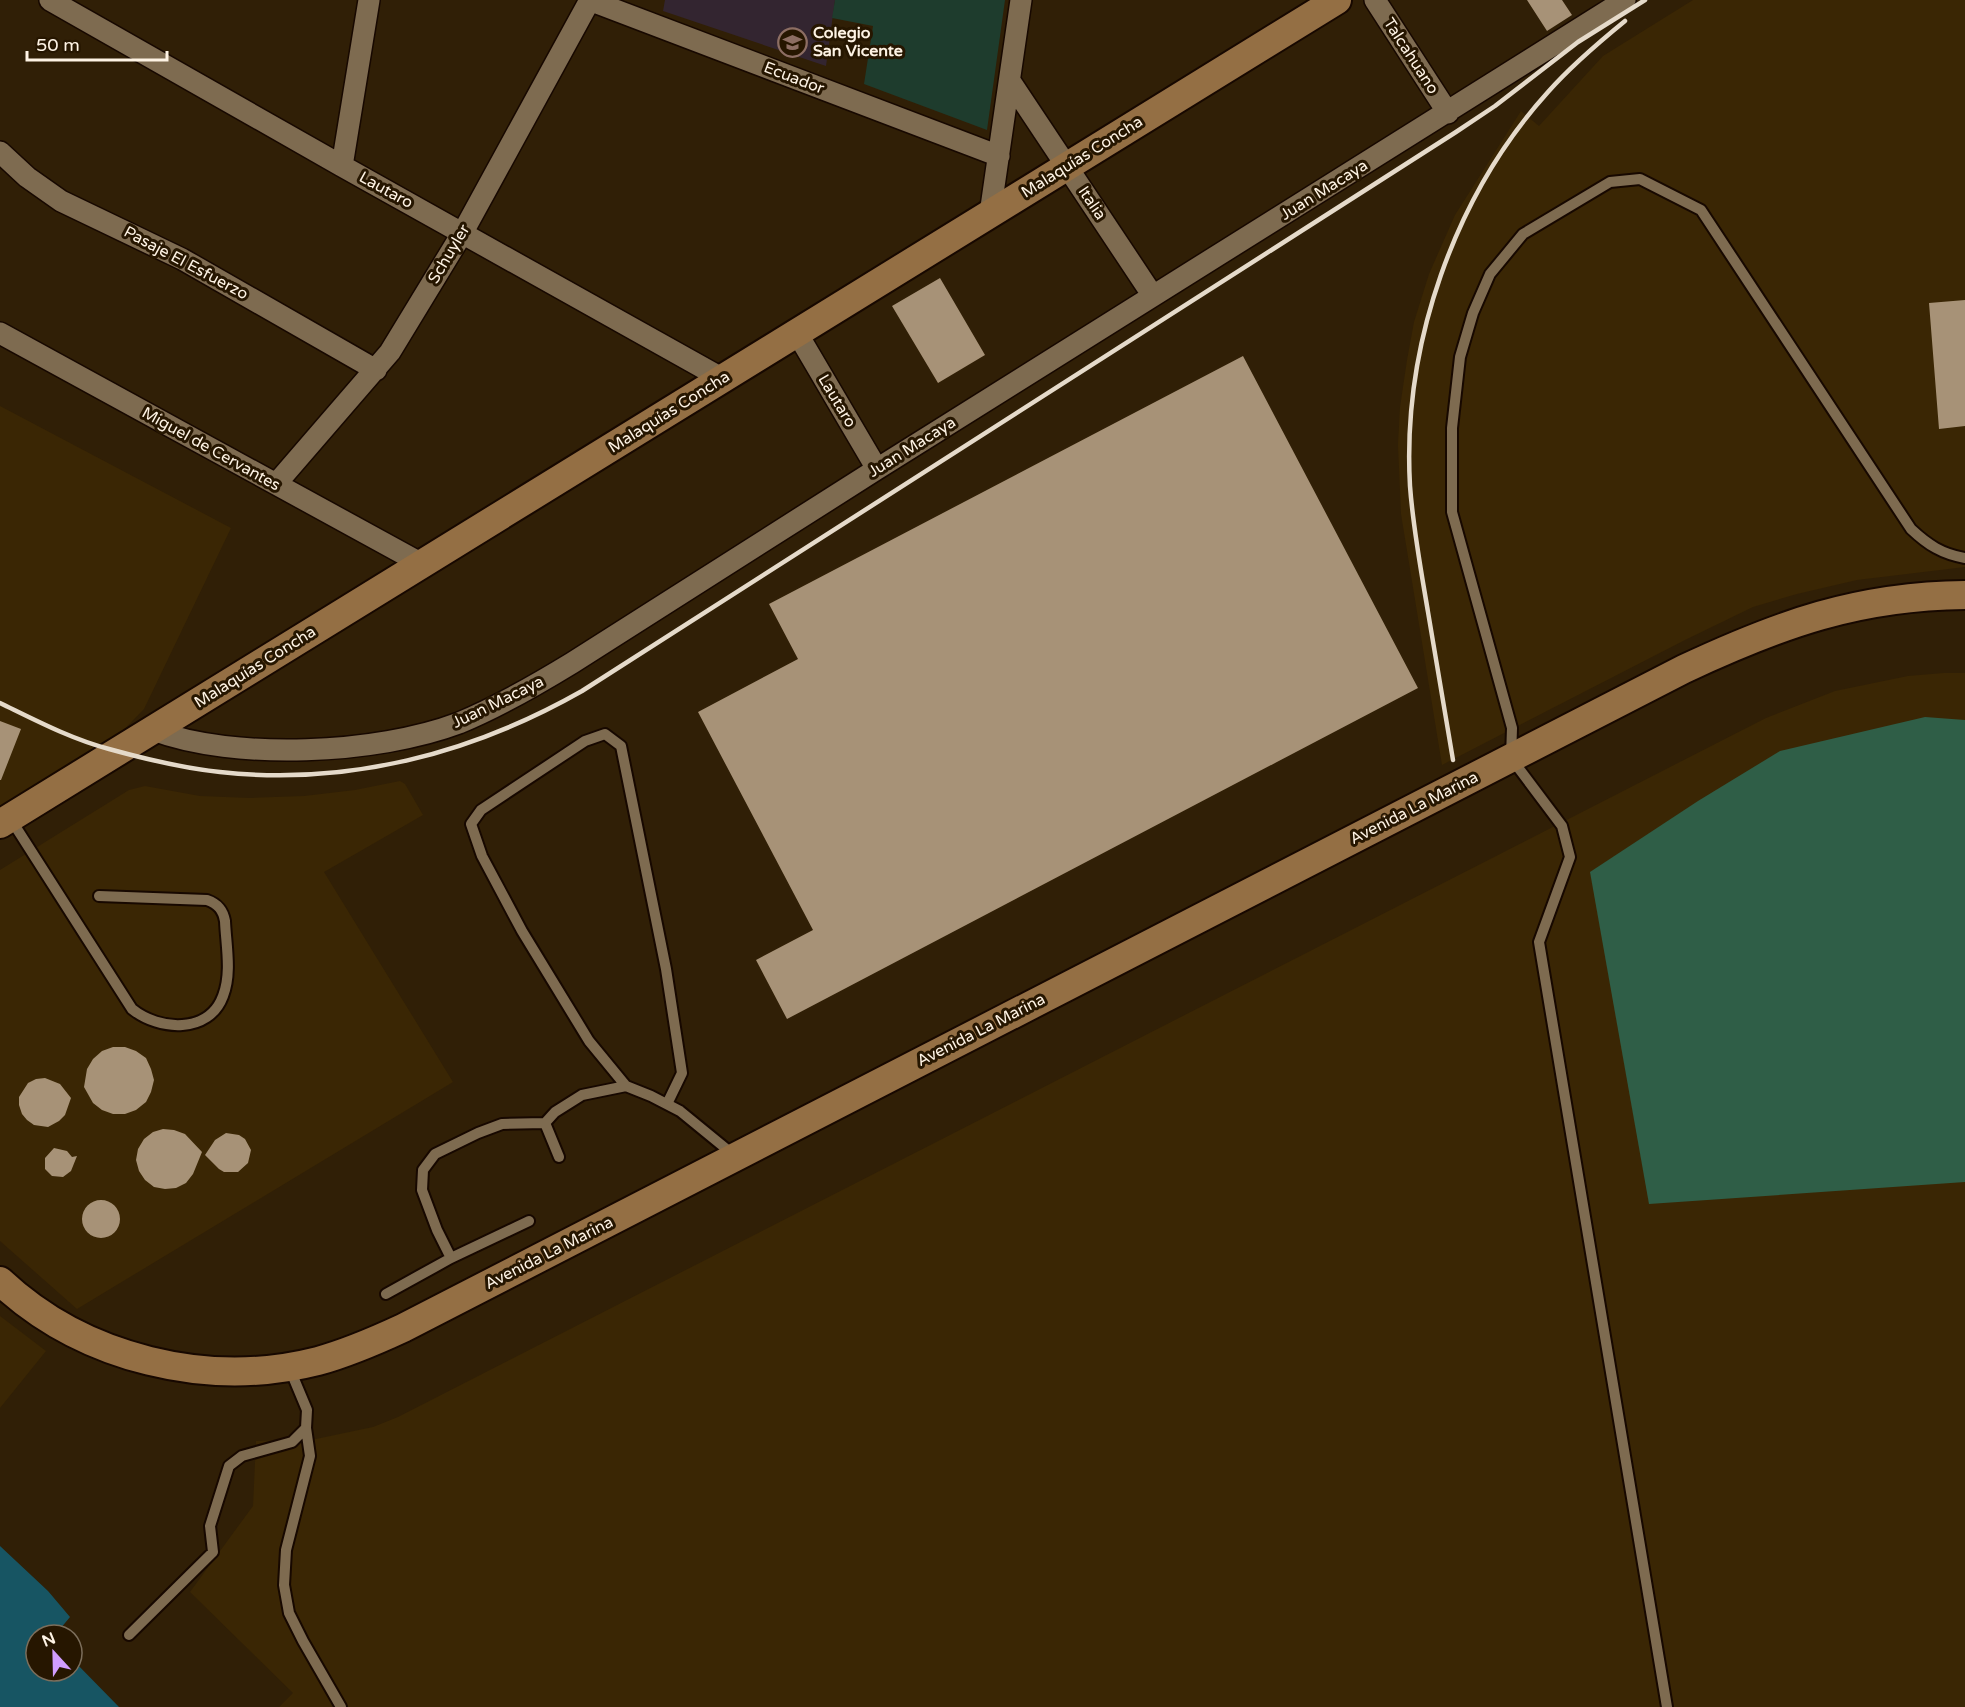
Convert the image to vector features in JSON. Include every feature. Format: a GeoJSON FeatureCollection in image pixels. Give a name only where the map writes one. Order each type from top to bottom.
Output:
{"type":"FeatureCollection","features":[{"type":"Feature","properties":{"kind":"main road","name":"Malaquías Concha"},"geometry":{"type":"LineString","coordinates":[[5,821],[1337,0]]}},
{"type":"Feature","properties":{"kind":"main road","name":"Avenida La Marina"},"geometry":{"type":"LineString","coordinates":[[0,1281],[53,1321],[74,1333],[118,1352],[164,1364],[203,1370],[241,1372],[289,1367],[345,1352],[403,1329],[1684,669],[1784,626],[1814,616],[1878,602],[1965,594]]}},
{"type":"Feature","properties":{"kind":"street","name":"Lautaro"},"geometry":{"type":"LineString","coordinates":[[50,0],[723,379]]}},
{"type":"Feature","properties":{"kind":"street"},"geometry":{"type":"LineString","coordinates":[[342,166],[369,0]]}},
{"type":"Feature","properties":{"kind":"street","name":"Ecuador"},"geometry":{"type":"LineString","coordinates":[[590,0],[999,156]]}},
{"type":"Feature","properties":{"kind":"street","name":"Schuyler"},"geometry":{"type":"LineString","coordinates":[[276,484],[390,352],[463,232],[590,0]]}},
{"type":"Feature","properties":{"kind":"street"},"geometry":{"type":"LineString","coordinates":[[990,214],[1022,0]]}},
{"type":"Feature","properties":{"kind":"street","name":"Talcahuano"},"geometry":{"type":"LineString","coordinates":[[1375,0],[1448,113]]}},
{"type":"Feature","properties":{"kind":"street","name":"Juan Macaya"},"geometry":{"type":"LineString","coordinates":[[153,730],[194,742],[232,748],[313,749],[391,741],[458,723],[537,685],[1625,0]]}},
{"type":"Feature","properties":{"kind":"street","name":"Italia"},"geometry":{"type":"LineString","coordinates":[[1010,81],[1153,296]]}},
{"type":"Feature","properties":{"kind":"street","name":"Pasaje El Esfuerzo"},"geometry":{"type":"LineString","coordinates":[[0,152],[27,177],[61,201],[182,259],[376,370]]}},
{"type":"Feature","properties":{"kind":"street","name":"Miguel de Cervantes"},"geometry":{"type":"LineString","coordinates":[[0,333],[422,564]]}},
{"type":"Feature","properties":{"kind":"street","name":"Lautaro"},"geometry":{"type":"LineString","coordinates":[[796,333],[877,469]]}},
{"type":"Feature","properties":{"kind":"lane"},"geometry":{"type":"LineString","coordinates":[[1667,1707],[1539,942],[1570,857],[1562,826],[1511,758],[1512,728],[1452,512],[1452,428],[1460,357],[1473,313],[1491,274],[1523,234],[1610,182],[1640,179],[1701,210],[1911,530],[1929,546],[1950,555],[1965,558]]}},
{"type":"Feature","properties":{"kind":"lane"},"geometry":{"type":"LineString","coordinates":[[667,1104],[682,1073],[666,969],[621,746],[605,734],[585,741],[481,810],[471,824],[482,856],[522,931],[589,1041],[626,1086],[680,1111],[735,1156]]}},
{"type":"Feature","properties":{"kind":"lane"},"geometry":{"type":"LineString","coordinates":[[5,821],[132,1009],[151,1021],[169,1026],[191,1023],[213,1011],[223,996],[227,977],[225,921],[217,904],[207,900],[99,896]]}},
{"type":"Feature","properties":{"kind":"lane"},"geometry":{"type":"LineString","coordinates":[[451,1258],[437,1230],[422,1190],[423,1170],[435,1154],[501,1124],[545,1123],[555,1112],[582,1095],[626,1086]]}},
{"type":"Feature","properties":{"kind":"lane"},"geometry":{"type":"LineString","coordinates":[[545,1123],[559,1157]]}},
{"type":"Feature","properties":{"kind":"lane"},"geometry":{"type":"LineString","coordinates":[[386,1294],[451,1258],[529,1221]]}},
{"type":"Feature","properties":{"kind":"lane"},"geometry":{"type":"LineString","coordinates":[[289,1367],[307,1410],[306,1428],[310,1456],[286,1550],[284,1585],[289,1612],[341,1707]]}},
{"type":"Feature","properties":{"kind":"lane"},"geometry":{"type":"LineString","coordinates":[[129,1635],[213,1552],[210,1526],[229,1467],[242,1456],[292,1442],[306,1428]]}},
{"type":"Feature","properties":{"kind":"shaded area","name":"Colegio San Vicente"},"geometry":{"type":"Polygon","coordinates":[[[665,0],[835,0],[826,66],[663,11],[665,0]]]}},
{"type":"Feature","properties":{"kind":"shaded area"},"geometry":{"type":"Polygon","coordinates":[[[1693,0],[1965,0],[1965,567],[1857,580],[1753,607],[1442,765],[1401,514],[1398,445],[1400,407],[1407,360],[1414,322],[1429,274],[1455,215],[1521,111],[1539,126],[1603,56],[1693,0]]]}},
{"type":"Feature","properties":{"kind":"shaded area"},"geometry":{"type":"Polygon","coordinates":[[[0,406],[231,528],[144,709],[94,760],[0,818],[0,406]]]}},
{"type":"Feature","properties":{"kind":"shaded area"},"geometry":{"type":"Polygon","coordinates":[[[1965,673],[1965,1707],[279,1707],[293,1693],[190,1592],[253,1506],[256,1441],[316,1439],[373,1427],[398,1417],[1766,718],[1835,691],[1908,676],[1965,673]]]}},
{"type":"Feature","properties":{"kind":"shaded area"},"geometry":{"type":"Polygon","coordinates":[[[400,781],[405,784],[423,815],[324,872],[453,1082],[77,1309],[0,1241],[0,870],[129,790],[145,786],[200,796],[250,798],[304,796],[355,790],[400,781]]]}},
{"type":"Feature","properties":{"kind":"shaded area"},"geometry":{"type":"Polygon","coordinates":[[[0,1316],[46,1351],[0,1408],[0,1316]]]}},
{"type":"Feature","properties":{"kind":"green space"},"geometry":{"type":"Polygon","coordinates":[[[835,0],[1005,0],[987,130],[864,84],[873,26],[832,18],[835,0]]]}},
{"type":"Feature","properties":{"kind":"green space"},"geometry":{"type":"Polygon","coordinates":[[[1925,717],[1965,720],[1965,1182],[1649,1204],[1590,872],[1698,801],[1780,751],[1925,717]]]}},
{"type":"Feature","properties":{"kind":"water"},"geometry":{"type":"Polygon","coordinates":[[[0,1546],[48,1591],[70,1617],[65,1623],[24,1623],[24,1683],[84,1683],[84,1671],[119,1707],[0,1707],[0,1546]]]}},
{"type":"Feature","properties":{"kind":"building"},"geometry":{"type":"Polygon","coordinates":[[[1527,0],[1562,0],[1572,15],[1547,31],[1527,0]]]}},
{"type":"Feature","properties":{"kind":"building"},"geometry":{"type":"Polygon","coordinates":[[[940,278],[985,355],[938,383],[892,306],[940,278]]]}},
{"type":"Feature","properties":{"kind":"building"},"geometry":{"type":"Polygon","coordinates":[[[1965,300],[1965,426],[1939,429],[1929,303],[1965,300]]]}},
{"type":"Feature","properties":{"kind":"building"},"geometry":{"type":"Polygon","coordinates":[[[1243,356],[1418,688],[787,1019],[756,960],[813,930],[698,712],[798,659],[769,604],[1243,356]]]}},
{"type":"Feature","properties":{"kind":"building"},"geometry":{"type":"Polygon","coordinates":[[[0,721],[21,729],[1,780],[0,780],[0,721]]]}},
{"type":"Feature","properties":{"kind":"building"},"geometry":{"type":"Polygon","coordinates":[[[113,1047],[125,1047],[146,1058],[154,1080],[146,1102],[136,1110],[125,1114],[113,1114],[102,1110],[93,1103],[84,1087],[87,1069],[93,1059],[102,1051],[113,1047]]]}},
{"type":"Feature","properties":{"kind":"building"},"geometry":{"type":"Polygon","coordinates":[[[45,1078],[60,1084],[71,1098],[65,1115],[48,1127],[34,1125],[27,1120],[19,1105],[19,1097],[28,1083],[45,1078]]]}},
{"type":"Feature","properties":{"kind":"building"},"geometry":{"type":"Polygon","coordinates":[[[163,1129],[185,1134],[202,1152],[193,1174],[186,1183],[176,1188],[154,1187],[139,1171],[136,1160],[138,1149],[144,1139],[153,1132],[163,1129]]]}},
{"type":"Feature","properties":{"kind":"building"},"geometry":{"type":"Polygon","coordinates":[[[226,1133],[239,1135],[245,1139],[251,1150],[248,1163],[238,1172],[224,1172],[205,1155],[215,1140],[226,1133]]]}},
{"type":"Feature","properties":{"kind":"building"},"geometry":{"type":"Polygon","coordinates":[[[54,1148],[67,1151],[72,1157],[77,1156],[71,1171],[63,1177],[52,1176],[45,1169],[45,1158],[54,1148]]]}},
{"type":"Feature","properties":{"kind":"building"},"geometry":{"type":"Polygon","coordinates":[[[101,1200],[115,1205],[120,1219],[115,1233],[101,1238],[87,1233],[82,1219],[87,1205],[101,1200]]]}},
{"type":"Feature","properties":{"kind":"railway"},"geometry":{"type":"LineString","coordinates":[[0,703],[67,735],[123,753],[192,768],[268,775],[315,774],[362,769],[452,748],[497,732],[582,691],[1456,132],[1495,106],[1578,42],[1645,0]]}},
{"type":"Feature","properties":{"kind":"railway"},"geometry":{"type":"LineString","coordinates":[[1453,760],[1413,518],[1410,486],[1410,433],[1415,380],[1425,327],[1441,276],[1461,225],[1486,178],[1515,133],[1566,73],[1625,21]]}},
{"type":"Feature","properties":{"kind":"place","name":"Colegio San Vicente"},"geometry":{"type":"Point","coordinates":[792,42]}}]}
